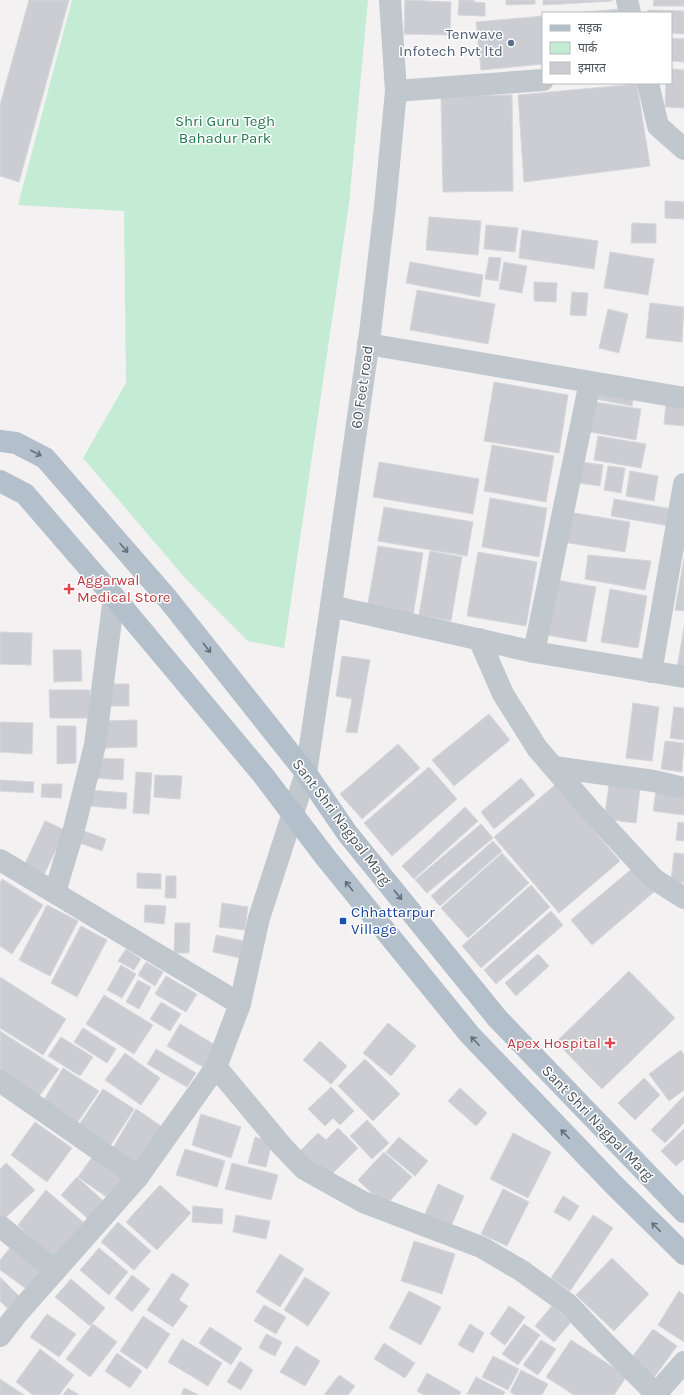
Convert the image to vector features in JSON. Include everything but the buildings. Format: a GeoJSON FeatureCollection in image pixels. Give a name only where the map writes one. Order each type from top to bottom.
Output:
{"type":"FeatureCollection","features":[{"type":"Feature","properties":{"kind":"main road","name":"Sant Shri Nagpal Marg"},"geometry":{"type":"LineString","coordinates":[[0,441],[16,442],[45,458],[167,598],[306,773],[348,833],[497,1018],[684,1212]]}},
{"type":"Feature","properties":{"kind":"main road","name":"Sant Shri Nagpal Marg"},"geometry":{"type":"LineString","coordinates":[[0,481],[25,494],[114,597],[263,775],[292,814],[470,1035],[615,1186],[684,1254]]}},
{"type":"Feature","properties":{"kind":"street","name":"60 Feet road"},"geometry":{"type":"LineString","coordinates":[[0,1336],[138,1177],[216,1067],[240,1004],[259,918],[306,773],[331,606],[382,236],[396,91],[390,0]]}},
{"type":"Feature","properties":{"kind":"street"},"geometry":{"type":"LineString","coordinates":[[627,0],[630,12]]}},
{"type":"Feature","properties":{"kind":"street"},"geometry":{"type":"LineString","coordinates":[[396,91],[542,80]]}},
{"type":"Feature","properties":{"kind":"street"},"geometry":{"type":"LineString","coordinates":[[648,84],[658,126],[684,149]]}},
{"type":"Feature","properties":{"kind":"street"},"geometry":{"type":"LineString","coordinates":[[368,344],[684,398]]}},
{"type":"Feature","properties":{"kind":"street"},"geometry":{"type":"LineString","coordinates":[[534,652],[590,382]]}},
{"type":"Feature","properties":{"kind":"street"},"geometry":{"type":"LineString","coordinates":[[651,672],[684,484]]}},
{"type":"Feature","properties":{"kind":"street"},"geometry":{"type":"LineString","coordinates":[[55,892],[74,829],[95,745],[114,597]]}},
{"type":"Feature","properties":{"kind":"street"},"geometry":{"type":"LineString","coordinates":[[331,606],[534,652],[684,677]]}},
{"type":"Feature","properties":{"kind":"street"},"geometry":{"type":"LineString","coordinates":[[479,639],[503,694],[538,748],[590,810],[654,880],[684,898]]}},
{"type":"Feature","properties":{"kind":"street"},"geometry":{"type":"LineString","coordinates":[[554,767],[654,781],[684,788]]}},
{"type":"Feature","properties":{"kind":"street"},"geometry":{"type":"LineString","coordinates":[[0,860],[240,1004]]}},
{"type":"Feature","properties":{"kind":"street"},"geometry":{"type":"LineString","coordinates":[[216,1067],[282,1146],[304,1169],[363,1202],[481,1247],[522,1271],[569,1305],[656,1394],[684,1362]]}},
{"type":"Feature","properties":{"kind":"street"},"geometry":{"type":"LineString","coordinates":[[0,1081],[138,1177]]}},
{"type":"Feature","properties":{"kind":"street"},"geometry":{"type":"LineString","coordinates":[[0,1226],[55,1271]]}},
{"type":"Feature","properties":{"kind":"green space","name":"Shri Guru Tegh Bahadur Park"},"geometry":{"type":"Polygon","coordinates":[[[72,0],[368,0],[349,204],[284,648],[248,641],[185,578],[83,458],[126,383],[124,211],[18,205],[72,0]]]}},
{"type":"Feature","properties":{"kind":"place","name":"Tenwave Infotech Pvt ltd"},"geometry":{"type":"Point","coordinates":[511,43]}},
{"type":"Feature","properties":{"kind":"place","name":"Aggarwal Medical Store"},"geometry":{"type":"Point","coordinates":[69,589]}},
{"type":"Feature","properties":{"kind":"place","name":"Chhattarpur Village"},"geometry":{"type":"Point","coordinates":[343,921]}},
{"type":"Feature","properties":{"kind":"place","name":"Apex Hospital"},"geometry":{"type":"Point","coordinates":[610,1043]}}]}
